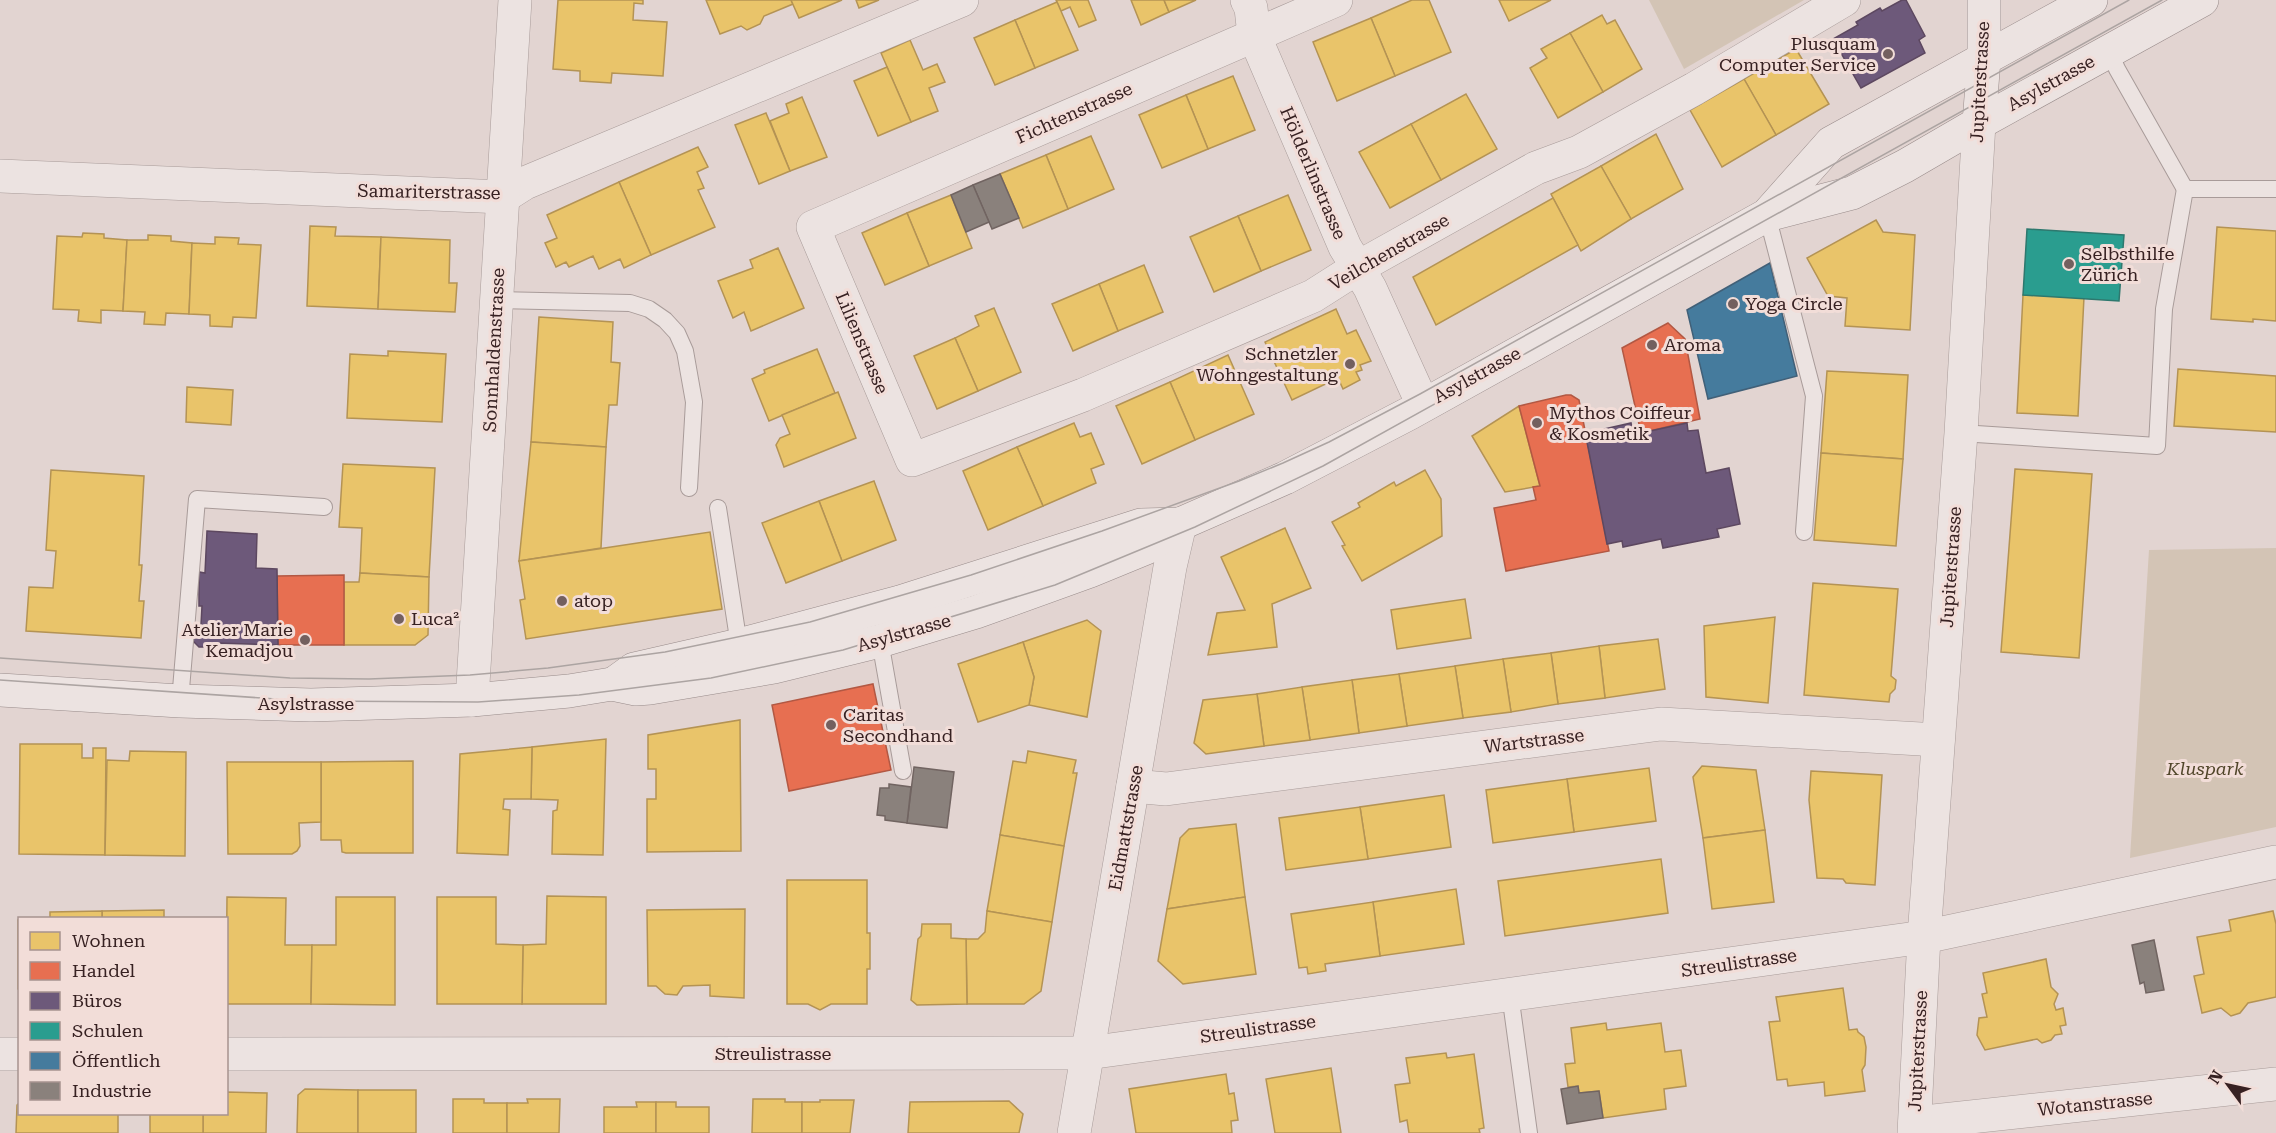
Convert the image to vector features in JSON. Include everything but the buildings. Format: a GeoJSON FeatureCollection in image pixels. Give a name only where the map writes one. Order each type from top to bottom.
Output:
{"type":"FeatureCollection","features":[{"type":"Feature","properties":{"kind":"street","name":"Sonnhaldenstrasse"},"geometry":{"type":"LineString","coordinates":[[472,700],[515,0]]}},
{"type":"Feature","properties":{"kind":"street","name":"Samariterstrasse"},"geometry":{"type":"LineString","coordinates":[[0,176],[503,197],[525,183],[962,0]]}},
{"type":"Feature","properties":{"kind":"street","name":"Hölderlinstrasse"},"geometry":{"type":"LineString","coordinates":[[1247,0],[1251,8],[1254,35],[1344,247],[1370,288],[1423,405]]}},
{"type":"Feature","properties":{"kind":"street","name":"Fichtenstrasse"},"geometry":{"type":"LineString","coordinates":[[813,227],[1336,0]]}},
{"type":"Feature","properties":{"kind":"street","name":"Veilchenstrasse"},"geometry":{"type":"LineString","coordinates":[[912,460],[1083,395],[1313,296],[1357,268],[1536,168],[1590,147],[1694,89],[1844,0]]}},
{"type":"Feature","properties":{"kind":"street","name":"Jupiterstrasse"},"geometry":{"type":"LineString","coordinates":[[1914,1128],[1924,937],[1961,434],[1984,59],[1984,0]]}},
{"type":"Feature","properties":{"kind":"street","name":"Asylstrasse"},"geometry":{"type":"LineString","coordinates":[[1767,215],[1831,143],[2091,0]]}},
{"type":"Feature","properties":{"kind":"street","name":"Asylstrasse"},"geometry":{"type":"LineString","coordinates":[[0,690],[180,701],[310,705],[472,700],[569,691],[612,684],[636,689],[650,688],[774,667],[880,641],[976,612],[1090,572],[1146,548],[1180,524],[1285,478],[1423,405],[1767,215],[1852,193],[1905,166],[2202,0]]}},
{"type":"Feature","properties":{"kind":"street","name":"Lilienstrasse"},"geometry":{"type":"LineString","coordinates":[[813,227],[912,460]]}},
{"type":"Feature","properties":{"kind":"street","name":"Asylstrasse"},"geometry":{"type":"LineString","coordinates":[[612,684],[634,669],[740,645],[900,602],[1141,525],[1180,524]]}},
{"type":"Feature","properties":{"kind":"street","name":"Eidmattstrasse"},"geometry":{"type":"LineString","coordinates":[[1074,1133],[1170,567],[1180,524]]}},
{"type":"Feature","properties":{"kind":"street","name":"Wartstrasse"},"geometry":{"type":"LineString","coordinates":[[1133,786],[1166,789],[1661,724],[1938,740]]}},
{"type":"Feature","properties":{"kind":"street","name":"Streulistrasse"},"geometry":{"type":"LineString","coordinates":[[228,1054],[1088,1053],[1924,937],[2276,862]]}},
{"type":"Feature","properties":{"kind":"street"},"geometry":{"type":"LineString","coordinates":[[0,1054],[18,1054]]}},
{"type":"Feature","properties":{"kind":"street","name":"Wotanstrasse"},"geometry":{"type":"LineString","coordinates":[[1914,1128],[2276,1084]]}},
{"type":"Feature","properties":{"kind":"lane"},"geometry":{"type":"LineString","coordinates":[[1961,434],[2157,446],[2164,309],[2185,189],[2109,51]]}},
{"type":"Feature","properties":{"kind":"lane"},"geometry":{"type":"LineString","coordinates":[[2185,189],[2276,189]]}},
{"type":"Feature","properties":{"kind":"lane"},"geometry":{"type":"LineString","coordinates":[[1767,215],[1814,396],[1804,532]]}},
{"type":"Feature","properties":{"kind":"lane"},"geometry":{"type":"LineString","coordinates":[[496,300],[630,303],[649,309],[665,320],[677,333],[685,351],[694,402],[689,488]]}},
{"type":"Feature","properties":{"kind":"lane"},"geometry":{"type":"LineString","coordinates":[[180,701],[197,500],[324,507]]}},
{"type":"Feature","properties":{"kind":"lane"},"geometry":{"type":"LineString","coordinates":[[718,508],[740,645]]}},
{"type":"Feature","properties":{"kind":"lane"},"geometry":{"type":"LineString","coordinates":[[880,641],[903,771]]}},
{"type":"Feature","properties":{"kind":"lane"},"geometry":{"type":"LineString","coordinates":[[1510,994],[1530,1133]]}},
{"type":"Feature","properties":{"kind":"green space"},"geometry":{"type":"Polygon","coordinates":[[[1649,0],[1804,0],[1684,69],[1649,0]]]}},
{"type":"Feature","properties":{"kind":"green space","name":"Kluspark"},"geometry":{"type":"Polygon","coordinates":[[[2276,548],[2276,827],[2130,858],[2149,550],[2276,548]]]}},
{"type":"Feature","properties":{"kind":"tram line"},"geometry":{"type":"LineString","coordinates":[[0,658],[290,678],[369,679],[470,675],[548,668],[665,652],[810,622],[971,575],[1102,531],[1239,481],[1329,442],[1420,394],[2129,0]]}},
{"type":"Feature","properties":{"kind":"tram line"},"geometry":{"type":"LineString","coordinates":[[0,680],[305,701],[478,702],[579,695],[711,678],[843,650],[1055,585],[1195,527],[1323,466],[2162,0]]}},
{"type":"Feature","properties":{"kind":"place","name":"Plusquam Computer Service"},"geometry":{"type":"Point","coordinates":[1888,54]}},
{"type":"Feature","properties":{"kind":"place","name":"Selbsthilfe Zürich"},"geometry":{"type":"Point","coordinates":[2069,264]}},
{"type":"Feature","properties":{"kind":"place","name":"Yoga Circle"},"geometry":{"type":"Point","coordinates":[1733,304]}},
{"type":"Feature","properties":{"kind":"place","name":"Aroma"},"geometry":{"type":"Point","coordinates":[1652,345]}},
{"type":"Feature","properties":{"kind":"place","name":"Schnetzler Wohngestaltung"},"geometry":{"type":"Point","coordinates":[1350,364]}},
{"type":"Feature","properties":{"kind":"place","name":"Mythos Coiffeur & Kosmetik"},"geometry":{"type":"Point","coordinates":[1537,423]}},
{"type":"Feature","properties":{"kind":"place","name":"atop"},"geometry":{"type":"Point","coordinates":[562,601]}},
{"type":"Feature","properties":{"kind":"place","name":"Luca²"},"geometry":{"type":"Point","coordinates":[399,619]}},
{"type":"Feature","properties":{"kind":"place","name":"Atelier Marie Kemadjou"},"geometry":{"type":"Point","coordinates":[305,640]}},
{"type":"Feature","properties":{"kind":"place","name":"Caritas Secondhand"},"geometry":{"type":"Point","coordinates":[831,725]}}]}
